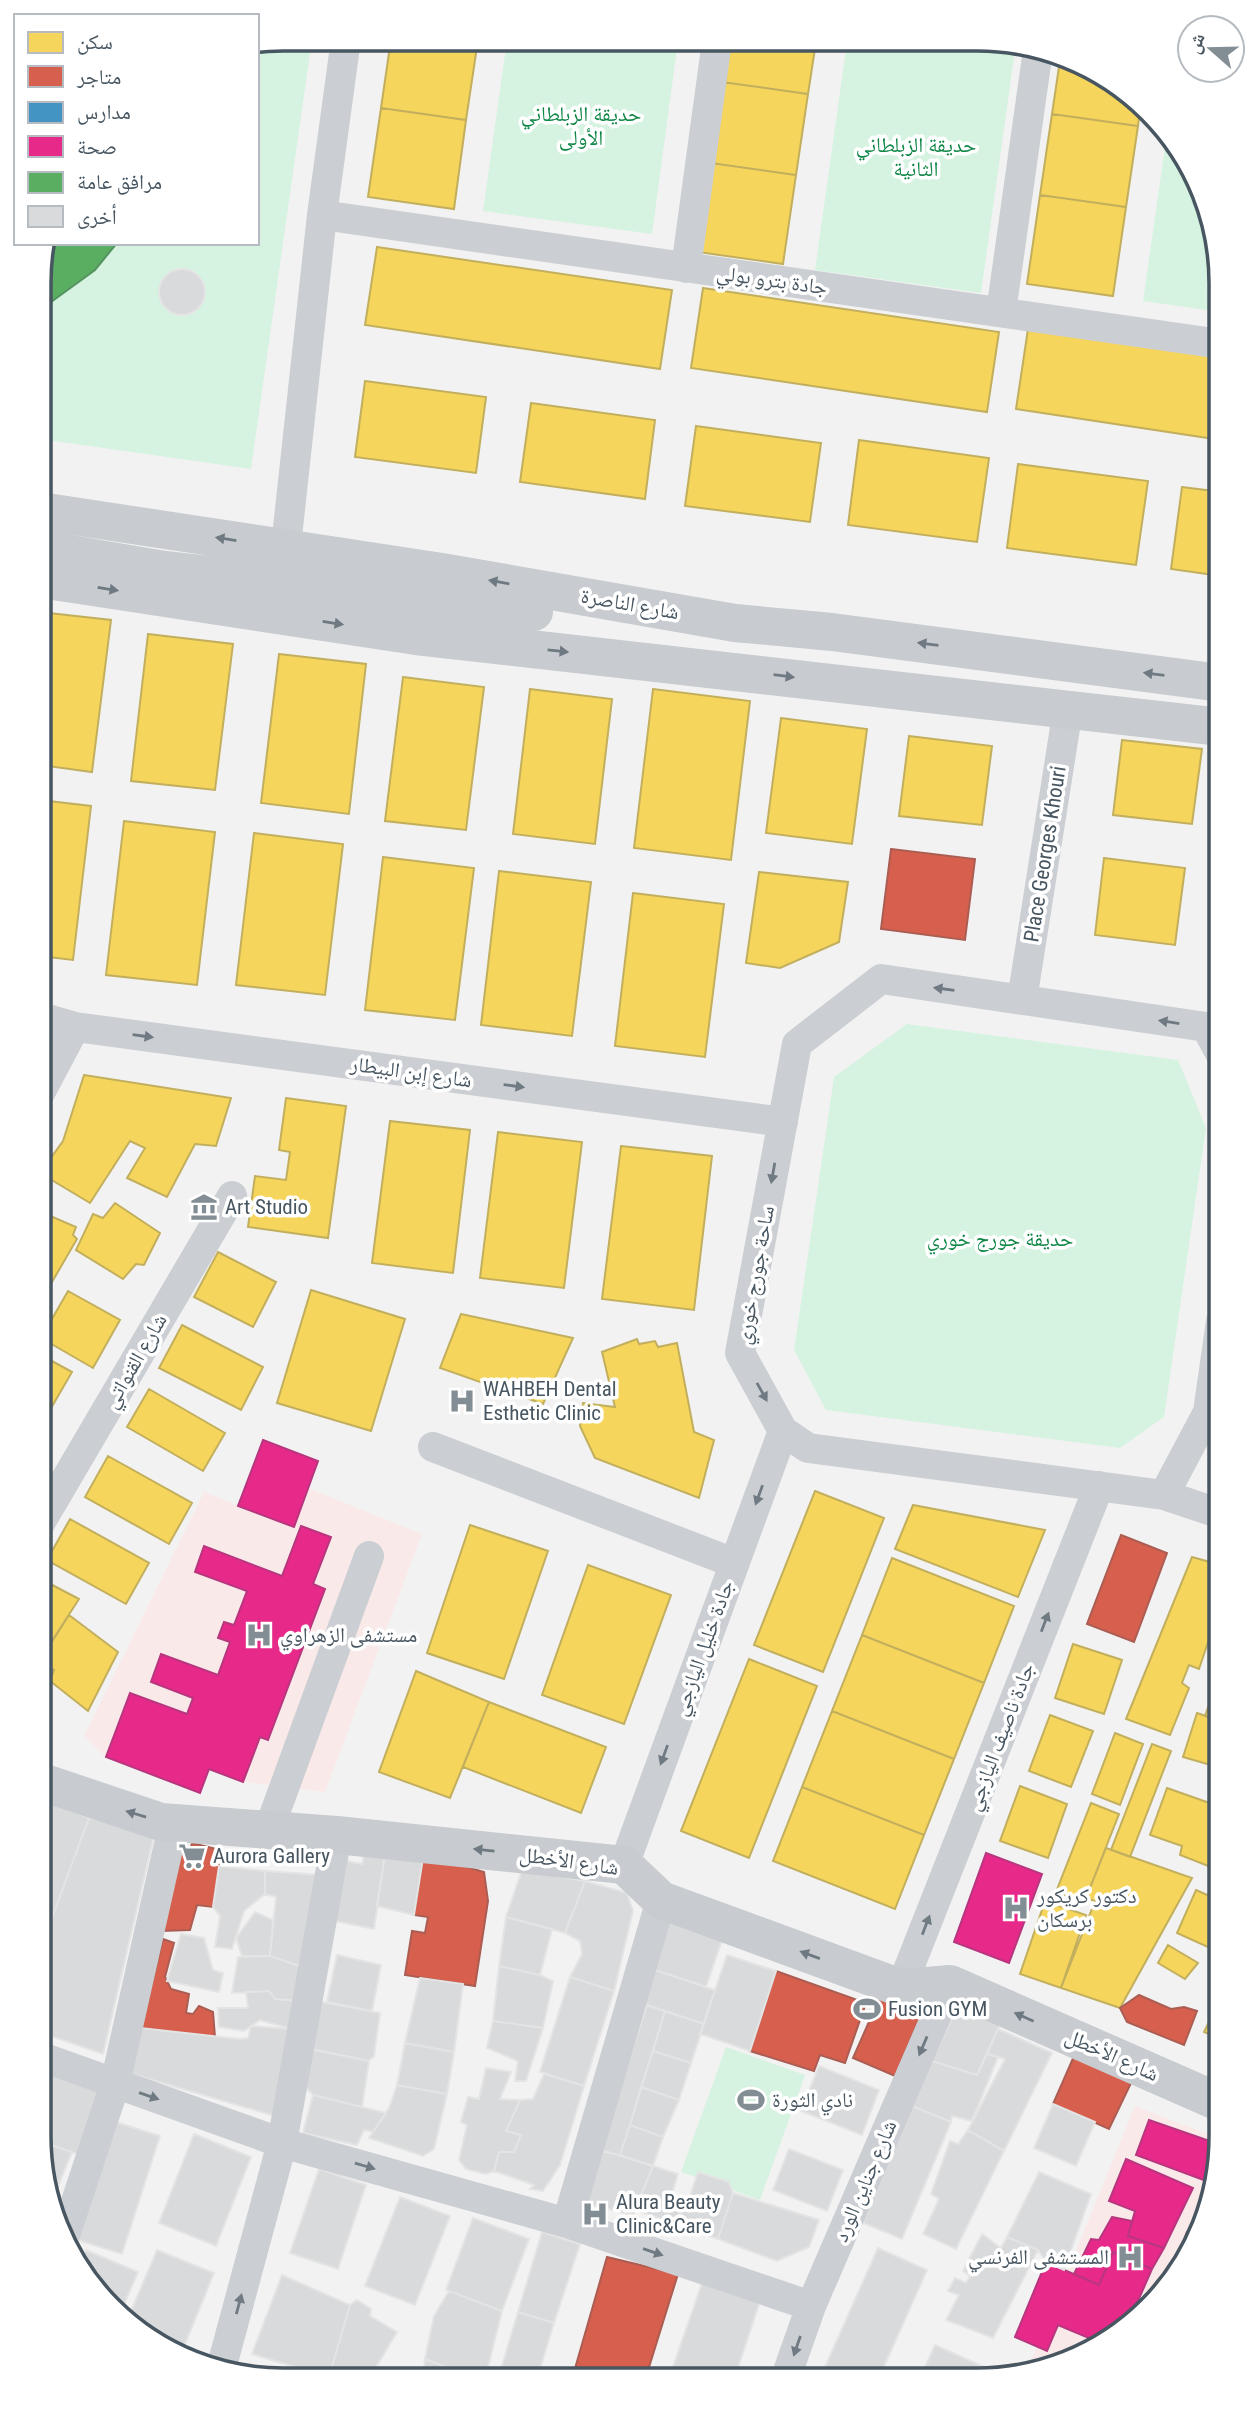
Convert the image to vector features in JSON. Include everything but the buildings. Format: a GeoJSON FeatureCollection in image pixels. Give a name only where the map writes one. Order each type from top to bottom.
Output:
{"type":"FeatureCollection","features":[{"type":"Feature","properties":{"kind":"main road","name":"شارع الناصرة"},"geometry":{"type":"LineString","coordinates":[[51,513],[442,572],[735,623],[831,632],[1209,681]]}},
{"type":"Feature","properties":{"kind":"main road"},"geometry":{"type":"LineString","coordinates":[[51,551],[165,569],[556,614],[735,623]]}},
{"type":"Feature","properties":{"kind":"main road"},"geometry":{"type":"LineString","coordinates":[[51,581],[416,636],[1209,726]]}},
{"type":"Feature","properties":{"kind":"main road","name":"شارع الأخطل"},"geometry":{"type":"LineString","coordinates":[[51,1784],[161,1822],[337,1835],[624,1865],[661,1900],[901,1988],[950,1984],[1209,2098]]}},
{"type":"Feature","properties":{"kind":"street"},"geometry":{"type":"LineString","coordinates":[[286,546],[322,215],[344,51]]}},
{"type":"Feature","properties":{"kind":"street"},"geometry":{"type":"LineString","coordinates":[[686,268],[716,51]]}},
{"type":"Feature","properties":{"kind":"street"},"geometry":{"type":"LineString","coordinates":[[1000,312],[1037,59]]}},
{"type":"Feature","properties":{"kind":"street","name":"جادة بترو بولي"},"geometry":{"type":"LineString","coordinates":[[322,215],[1209,342]]}},
{"type":"Feature","properties":{"kind":"street","name":"Place Georges Khouri"},"geometry":{"type":"LineString","coordinates":[[1022,1000],[1068,709]]}},
{"type":"Feature","properties":{"kind":"street","name":"ساحة جورج خوري"},"geometry":{"type":"LineString","coordinates":[[783,1431],[740,1353],[797,1044],[881,979],[1206,1027],[1209,1033]]}},
{"type":"Feature","properties":{"kind":"street","name":"شارع إبن البيطار"},"geometry":{"type":"LineString","coordinates":[[51,1020],[75,1027],[783,1122]]}},
{"type":"Feature","properties":{"kind":"street"},"geometry":{"type":"LineString","coordinates":[[51,1072],[75,1027]]}},
{"type":"Feature","properties":{"kind":"street","name":"شارع القنواتي"},"geometry":{"type":"LineString","coordinates":[[51,1505],[232,1196]]}},
{"type":"Feature","properties":{"kind":"street"},"geometry":{"type":"LineString","coordinates":[[1164,1494],[1208,1412],[1209,1405]]}},
{"type":"Feature","properties":{"kind":"street"},"geometry":{"type":"LineString","coordinates":[[783,1431],[808,1448],[1164,1494],[1209,1510]]}},
{"type":"Feature","properties":{"kind":"street","name":"جادة خليل اليازجي"},"geometry":{"type":"LineString","coordinates":[[624,1865],[783,1431]]}},
{"type":"Feature","properties":{"kind":"street"},"geometry":{"type":"LineString","coordinates":[[433,1447],[734,1563]]}},
{"type":"Feature","properties":{"kind":"street","name":"جادة ناصيف اليازجي"},"geometry":{"type":"LineString","coordinates":[[901,1988],[1099,1486]]}},
{"type":"Feature","properties":{"kind":"street"},"geometry":{"type":"LineString","coordinates":[[269,1829],[369,1556]]}},
{"type":"Feature","properties":{"kind":"street"},"geometry":{"type":"LineString","coordinates":[[69,2224],[115,2084],[174,1822]]}},
{"type":"Feature","properties":{"kind":"street"},"geometry":{"type":"LineString","coordinates":[[224,2360],[282,2143],[337,1835]]}},
{"type":"Feature","properties":{"kind":"street"},"geometry":{"type":"LineString","coordinates":[[567,2223],[661,1900]]}},
{"type":"Feature","properties":{"kind":"street","name":"شارع جناين الورد"},"geometry":{"type":"LineString","coordinates":[[789,2368],[811,2306],[950,1984]]}},
{"type":"Feature","properties":{"kind":"street"},"geometry":{"type":"LineString","coordinates":[[51,2061],[282,2143],[567,2223],[811,2306]]}},
{"type":"Feature","properties":{"kind":"shaded area","name":"مستشفى الزهراوي"},"geometry":{"type":"Polygon","coordinates":[[[308,1488],[422,1534],[325,1792],[243,1782],[210,1769],[200,1793],[106,1757],[84,1736],[204,1492],[293,1527],[308,1488]]]}},
{"type":"Feature","properties":{"kind":"shaded area","name":"المستشفى الفرنسي"},"geometry":{"type":"Polygon","coordinates":[[[1135,2106],[1209,2134],[1205,2182],[1197,2211],[1178,2252],[1161,2278],[1141,2300],[1106,2329],[1080,2344],[1031,2361],[1135,2106]]]}},
{"type":"Feature","properties":{"kind":"green space"},"geometry":{"type":"Polygon","coordinates":[[[310,51],[251,469],[51,441],[51,282],[54,245],[259,245],[259,53],[310,51]]]}},
{"type":"Feature","properties":{"kind":"green space","name":"حديقة الزبلطاني الأولى"},"geometry":{"type":"Polygon","coordinates":[[[505,51],[677,51],[652,234],[483,211],[505,51]]]}},
{"type":"Feature","properties":{"kind":"green space","name":"حديقة الزبلطاني الثانية"},"geometry":{"type":"Polygon","coordinates":[[[846,51],[993,51],[1014,54],[981,293],[815,270],[846,51]]]}},
{"type":"Feature","properties":{"kind":"green space"},"geometry":{"type":"Polygon","coordinates":[[[1165,147],[1185,180],[1205,237],[1209,267],[1209,310],[1143,301],[1165,147]]]}},
{"type":"Feature","properties":{"kind":"green space","name":"حديقة جورج خوري"},"geometry":{"type":"Polygon","coordinates":[[[907,1024],[1178,1060],[1206,1128],[1164,1417],[1120,1448],[826,1410],[794,1350],[834,1077],[907,1024]]]}},
{"type":"Feature","properties":{"kind":"green space","name":"نادي الثورة"},"geometry":{"type":"Polygon","coordinates":[[[726,2047],[805,2075],[760,2200],[681,2172],[726,2047]]]}},
{"type":"Feature","properties":{"kind":"place","name":"Art Studio"},"geometry":{"type":"Point","coordinates":[204,1207]}},
{"type":"Feature","properties":{"kind":"place","name":"WAHBEH Dental Esthetic Clinic"},"geometry":{"type":"Point","coordinates":[462,1401]}},
{"type":"Feature","properties":{"kind":"place","name":"مستشفى الزهراوي"},"geometry":{"type":"Point","coordinates":[259,1635]}},
{"type":"Feature","properties":{"kind":"place","name":"Aurora Gallery"},"geometry":{"type":"Point","coordinates":[192,1856]}},
{"type":"Feature","properties":{"kind":"place","name":"دكتور كريكور برسكان"},"geometry":{"type":"Point","coordinates":[1016,1908]}},
{"type":"Feature","properties":{"kind":"place","name":"Fusion GYM"},"geometry":{"type":"Point","coordinates":[867,2009]}},
{"type":"Feature","properties":{"kind":"place","name":"نادي الثورة"},"geometry":{"type":"Point","coordinates":[751,2100]}},
{"type":"Feature","properties":{"kind":"place","name":"Alura Beauty Clinic&Care"},"geometry":{"type":"Point","coordinates":[595,2214]}},
{"type":"Feature","properties":{"kind":"place","name":"المستشفى الفرنسي"},"geometry":{"type":"Point","coordinates":[1130,2257]}}]}
